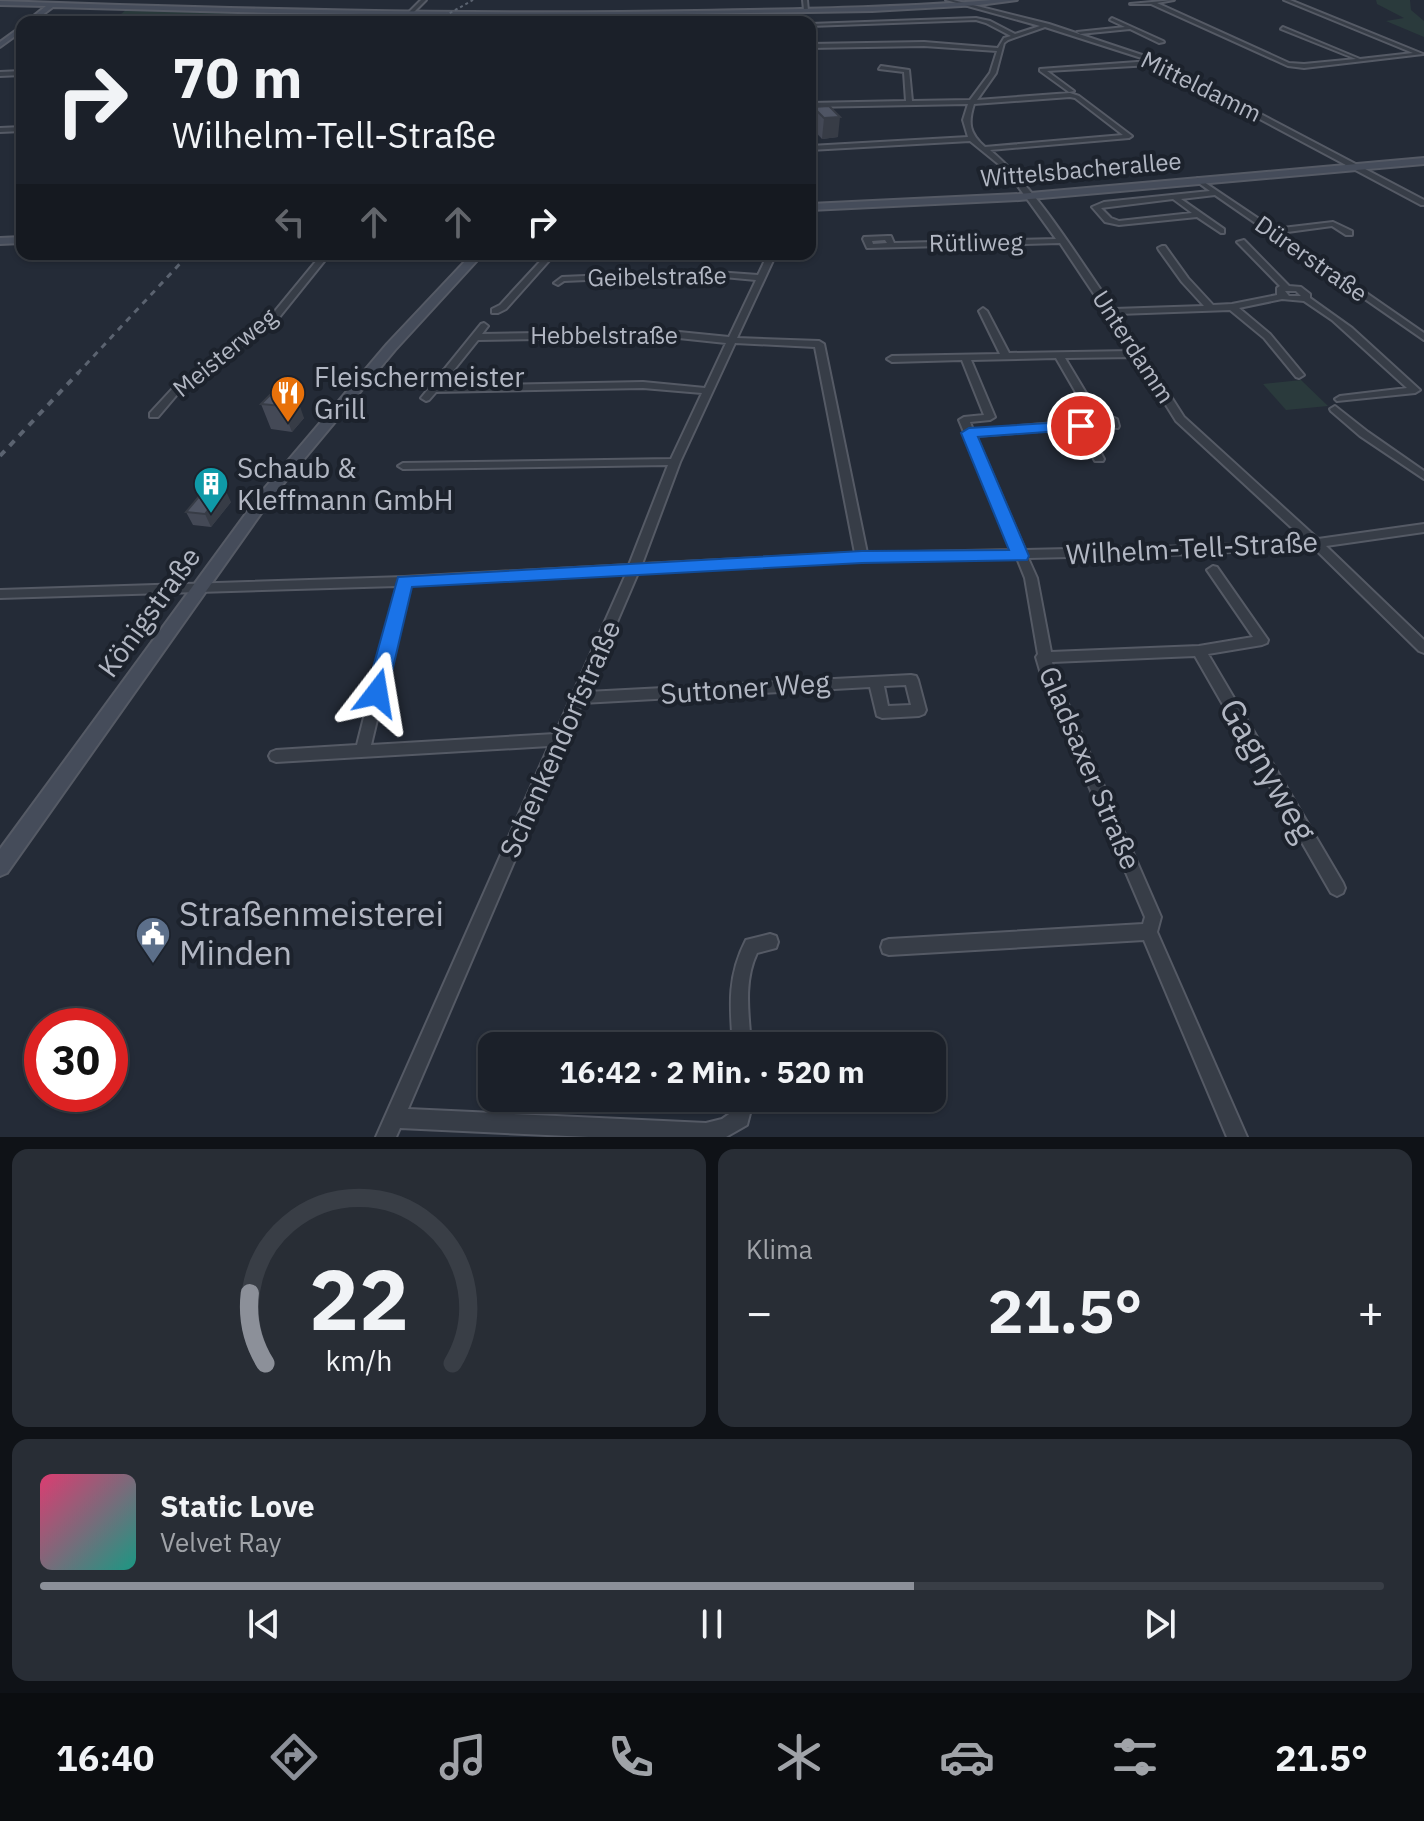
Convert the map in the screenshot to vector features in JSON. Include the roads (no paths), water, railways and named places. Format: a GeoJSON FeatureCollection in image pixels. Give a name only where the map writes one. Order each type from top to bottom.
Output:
{"type":"FeatureCollection","features":[{"type":"Feature","properties":{"kind":"street"},"geometry":{"type":"LineString","coordinates":[[408,14],[424,0]]}},
{"type":"Feature","properties":{"kind":"street","name":"Mitteldamm"},"geometry":{"type":"LineString","coordinates":[[948,0],[1047,25],[1158,62],[1424,203]]}},
{"type":"Feature","properties":{"kind":"street"},"geometry":{"type":"LineString","coordinates":[[816,17],[1014,0]]}},
{"type":"Feature","properties":{"kind":"street"},"geometry":{"type":"LineString","coordinates":[[1132,4],[1172,0]]}},
{"type":"Feature","properties":{"kind":"street"},"geometry":{"type":"LineString","coordinates":[[1286,0],[1422,55]]}},
{"type":"Feature","properties":{"kind":"street"},"geometry":{"type":"LineString","coordinates":[[1151,2],[1288,64],[1304,66],[1422,55]]}},
{"type":"Feature","properties":{"kind":"street"},"geometry":{"type":"LineString","coordinates":[[0,3],[408,14],[654,11],[763,16]]}},
{"type":"Feature","properties":{"kind":"street"},"geometry":{"type":"LineString","coordinates":[[37,16],[54,3]]}},
{"type":"Feature","properties":{"kind":"street"},"geometry":{"type":"LineString","coordinates":[[651,16],[654,11]]}},
{"type":"Feature","properties":{"kind":"street"},"geometry":{"type":"LineString","coordinates":[[816,18],[976,19],[1015,36]]}},
{"type":"Feature","properties":{"kind":"street"},"geometry":{"type":"LineString","coordinates":[[1112,19],[1161,42]]}},
{"type":"Feature","properties":{"kind":"street"},"geometry":{"type":"LineString","coordinates":[[816,148],[972,139],[966,120],[972,102],[993,73],[1006,39],[1047,25]]}},
{"type":"Feature","properties":{"kind":"street"},"geometry":{"type":"LineString","coordinates":[[1073,33],[1130,28]]}},
{"type":"Feature","properties":{"kind":"street"},"geometry":{"type":"LineString","coordinates":[[1283,28],[1361,60]]}},
{"type":"Feature","properties":{"kind":"street"},"geometry":{"type":"LineString","coordinates":[[0,45],[16,33]]}},
{"type":"Feature","properties":{"kind":"street"},"geometry":{"type":"LineString","coordinates":[[816,46],[924,44],[1000,50]]}},
{"type":"Feature","properties":{"kind":"street"},"geometry":{"type":"LineString","coordinates":[[1071,68],[1061,61],[1070,61],[1082,68]]}},
{"type":"Feature","properties":{"kind":"street"},"geometry":{"type":"LineString","coordinates":[[1071,91],[1042,70],[1158,62]]}},
{"type":"Feature","properties":{"kind":"street"},"geometry":{"type":"LineString","coordinates":[[881,68],[907,71],[909,102]]}},
{"type":"Feature","properties":{"kind":"street"},"geometry":{"type":"LineString","coordinates":[[816,105],[972,102],[1074,96],[1129,136],[983,149]]}},
{"type":"Feature","properties":{"kind":"street","name":"Unterdamm"},"geometry":{"type":"LineString","coordinates":[[972,139],[1009,170],[1030,196],[1112,312],[1180,419],[1316,543],[1424,648]]}},
{"type":"Feature","properties":{"kind":"street","name":"Wittelsbacherallee"},"geometry":{"type":"LineString","coordinates":[[816,207],[1030,196],[1424,161]]}},
{"type":"Feature","properties":{"kind":"street","name":"Dürerstraße"},"geometry":{"type":"LineString","coordinates":[[1198,180],[1424,337]]}},
{"type":"Feature","properties":{"kind":"street"},"geometry":{"type":"LineString","coordinates":[[1198,215],[1119,223],[1108,220],[1096,207],[1215,193]]}},
{"type":"Feature","properties":{"kind":"street"},"geometry":{"type":"LineString","coordinates":[[1174,197],[1221,231]]}},
{"type":"Feature","properties":{"kind":"street"},"geometry":{"type":"LineString","coordinates":[[1272,232],[1333,224],[1349,233]]}},
{"type":"Feature","properties":{"kind":"street","name":"Rütliweg"},"geometry":{"type":"LineString","coordinates":[[892,246],[1061,241]]}},
{"type":"Feature","properties":{"kind":"street"},"geometry":{"type":"LineString","coordinates":[[1241,242],[1284,291],[1298,300],[1305,298],[1344,324],[1383,365],[1420,389]]}},
{"type":"Feature","properties":{"kind":"street"},"geometry":{"type":"LineString","coordinates":[[1162,248],[1185,280],[1211,308]]}},
{"type":"Feature","properties":{"kind":"street","name":"Meisterweg"},"geometry":{"type":"LineString","coordinates":[[154,415],[177,389],[274,318],[321,260]]}},
{"type":"Feature","properties":{"kind":"street","name":"Königstraße"},"geometry":{"type":"LineString","coordinates":[[0,866],[196,590],[298,457],[432,301],[472,260]]}},
{"type":"Feature","properties":{"kind":"street"},"geometry":{"type":"LineString","coordinates":[[495,311],[503,307],[546,260]]}},
{"type":"Feature","properties":{"kind":"street","name":"Schenkendorfstraße"},"geometry":{"type":"LineString","coordinates":[[386,1137],[579,698],[675,462],[769,260]]}},
{"type":"Feature","properties":{"kind":"street","name":"Geibelstraße"},"geometry":{"type":"LineString","coordinates":[[558,283],[562,279],[702,273],[759,278]]}},
{"type":"Feature","properties":{"kind":"street"},"geometry":{"type":"LineString","coordinates":[[1112,312],[1232,307],[1284,291]]}},
{"type":"Feature","properties":{"kind":"street"},"geometry":{"type":"LineString","coordinates":[[1232,307],[1267,336],[1299,375]]}},
{"type":"Feature","properties":{"kind":"street"},"geometry":{"type":"LineString","coordinates":[[983,311],[1006,356]]}},
{"type":"Feature","properties":{"kind":"street"},"geometry":{"type":"LineString","coordinates":[[484,326],[430,394],[643,385],[707,391]]}},
{"type":"Feature","properties":{"kind":"street","name":"Hebbelstraße"},"geometry":{"type":"LineString","coordinates":[[475,337],[669,334],[733,338],[748,342],[819,344],[862,557]]}},
{"type":"Feature","properties":{"kind":"street"},"geometry":{"type":"LineString","coordinates":[[990,417],[964,420],[969,433],[1081,426],[1095,418],[1058,354]]}},
{"type":"Feature","properties":{"kind":"street"},"geometry":{"type":"LineString","coordinates":[[892,359],[1139,354]]}},
{"type":"Feature","properties":{"kind":"street"},"geometry":{"type":"LineString","coordinates":[[965,357],[997,431]]}},
{"type":"Feature","properties":{"kind":"street"},"geometry":{"type":"LineString","coordinates":[[1420,389],[1337,404],[1364,434],[1424,476]]}},
{"type":"Feature","properties":{"kind":"street"},"geometry":{"type":"LineString","coordinates":[[1081,426],[1099,459]]}},
{"type":"Feature","properties":{"kind":"street","name":"Gladsaxer Straße"},"geometry":{"type":"LineString","coordinates":[[969,433],[1031,578],[1043,657],[1153,917],[1149,932],[1237,1137]]}},
{"type":"Feature","properties":{"kind":"street"},"geometry":{"type":"LineString","coordinates":[[403,466],[675,462]]}},
{"type":"Feature","properties":{"kind":"street","name":"Wilhelm-Tell-Straße"},"geometry":{"type":"LineString","coordinates":[[0,594],[196,590],[633,571],[862,557],[1020,556],[1316,543],[1424,528]]}},
{"type":"Feature","properties":{"kind":"street"},"geometry":{"type":"LineString","coordinates":[[1043,657],[1199,651],[1262,640],[1213,570]]}},
{"type":"Feature","properties":{"kind":"street"},"geometry":{"type":"LineString","coordinates":[[363,749],[404,581]]}},
{"type":"Feature","properties":{"kind":"street","name":"Gagnyweg"},"geometry":{"type":"LineString","coordinates":[[1199,651],[1337,888]]}},
{"type":"Feature","properties":{"kind":"street","name":"Suttoner Weg"},"geometry":{"type":"LineString","coordinates":[[579,698],[876,681],[911,680],[919,710],[882,712],[876,681]]}},
{"type":"Feature","properties":{"kind":"street"},"geometry":{"type":"LineString","coordinates":[[276,756],[559,740]]}},
{"type":"Feature","properties":{"kind":"street"},"geometry":{"type":"LineString","coordinates":[[889,947],[1149,932]]}},
{"type":"Feature","properties":{"kind":"street"},"geometry":{"type":"LineString","coordinates":[[741,1032],[738,984],[742,962],[752,946],[770,942]]}},
{"type":"Feature","properties":{"kind":"street"},"geometry":{"type":"LineString","coordinates":[[395,1118],[706,1133],[727,1127],[740,1118],[742,1112]]}},
{"type":"Feature","properties":{"kind":"railway"},"geometry":{"type":"LineString","coordinates":[[445,16],[473,0]]}},
{"type":"Feature","properties":{"kind":"railway"},"geometry":{"type":"LineString","coordinates":[[77,374],[183,260]]}},
{"type":"Feature","properties":{"kind":"railway"},"geometry":{"type":"LineString","coordinates":[[0,456],[79,372]]}},
{"type":"Feature","properties":{"kind":"place","name":"Fleischermeister Grill"},"geometry":{"type":"Point","coordinates":[288,424]}},
{"type":"Feature","properties":{"kind":"place","name":"Schaub & Kleffmann GmbH"},"geometry":{"type":"Point","coordinates":[211,515]}},
{"type":"Feature","properties":{"kind":"place","name":"Straßenmeisterei Minden"},"geometry":{"type":"Point","coordinates":[153,965]}}]}
